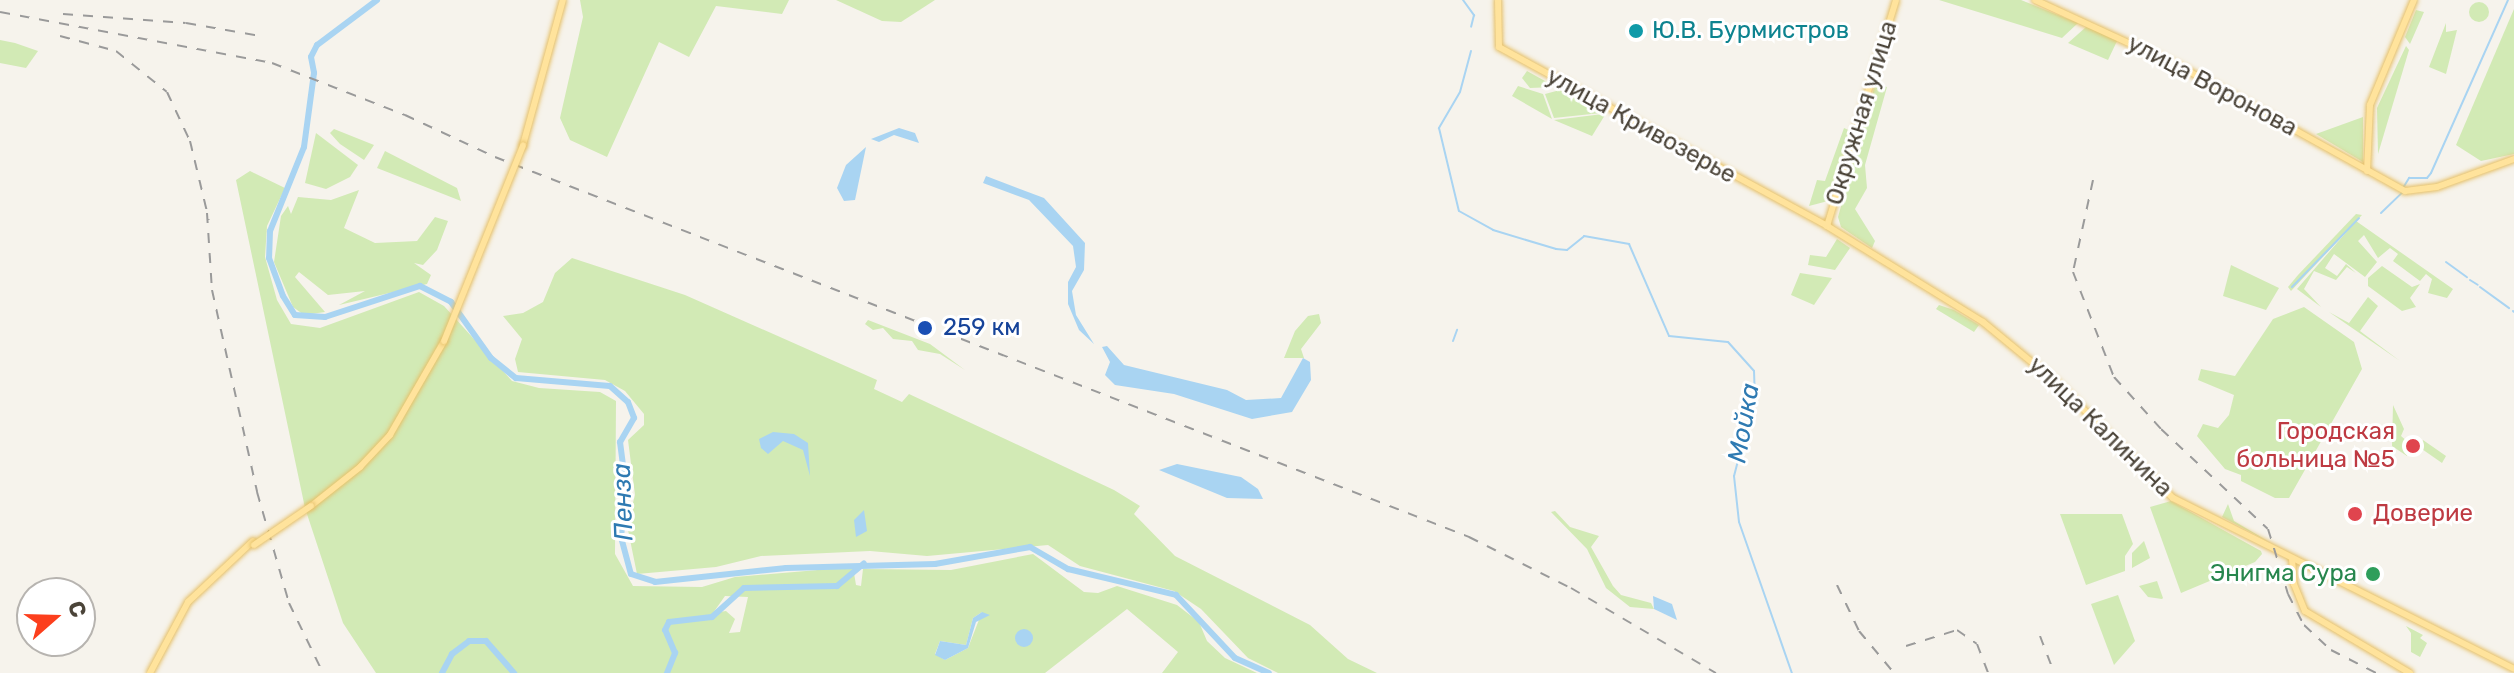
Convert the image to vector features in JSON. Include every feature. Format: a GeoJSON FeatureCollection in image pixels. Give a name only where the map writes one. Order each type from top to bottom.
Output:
{"type":"FeatureCollection","features":[{"type":"Feature","properties":{"kind":"main road"},"geometry":{"type":"LineString","coordinates":[[152,673],[191,605],[254,543],[360,467],[390,435],[426,380],[521,144],[561,0]]}},
{"type":"Feature","properties":{"kind":"main road","name":"улица Кривозерье"},"geometry":{"type":"LineString","coordinates":[[1498,0],[1499,47],[1827,226]]}},
{"type":"Feature","properties":{"kind":"main road","name":"Окружная улица"},"geometry":{"type":"LineString","coordinates":[[1827,226],[1896,0]]}},
{"type":"Feature","properties":{"kind":"main road","name":"улица Воронова"},"geometry":{"type":"LineString","coordinates":[[2035,0],[2176,64],[2405,191],[2427,190],[2514,159]]}},
{"type":"Feature","properties":{"kind":"main road"},"geometry":{"type":"LineString","coordinates":[[2367,171],[2368,113],[2414,0]]}},
{"type":"Feature","properties":{"kind":"main road","name":"улица Калинина"},"geometry":{"type":"LineString","coordinates":[[1827,226],[2015,345],[2173,498],[2514,669]]}},
{"type":"Feature","properties":{"kind":"main road"},"geometry":{"type":"LineString","coordinates":[[2292,558],[2294,584],[2305,611],[2410,673]]}},
{"type":"Feature","properties":{"kind":"green space"},"geometry":{"type":"Polygon","coordinates":[[[580,0],[789,0],[782,14],[716,6],[689,57],[659,42],[607,157],[570,140],[560,118],[583,17],[580,0]]]}},
{"type":"Feature","properties":{"kind":"green space"},"geometry":{"type":"Polygon","coordinates":[[[836,0],[935,0],[901,22],[882,21],[836,0]]]}},
{"type":"Feature","properties":{"kind":"green space"},"geometry":{"type":"Polygon","coordinates":[[[1939,0],[2021,0],[2078,23],[2062,38],[1939,0]]]}},
{"type":"Feature","properties":{"kind":"green space"},"geometry":{"type":"Polygon","coordinates":[[[2479,2],[2486,5],[2489,12],[2486,19],[2479,22],[2472,19],[2469,12],[2472,5],[2479,2]]]}},
{"type":"Feature","properties":{"kind":"green space"},"geometry":{"type":"Polygon","coordinates":[[[2514,9],[2514,154],[2481,161],[2456,145],[2514,9]]]}},
{"type":"Feature","properties":{"kind":"green space"},"geometry":{"type":"Polygon","coordinates":[[[2416,10],[2424,12],[2410,44],[2405,37],[2416,10]]]}},
{"type":"Feature","properties":{"kind":"green space"},"geometry":{"type":"Polygon","coordinates":[[[2446,23],[2446,32],[2457,30],[2446,74],[2429,67],[2446,23]]]}},
{"type":"Feature","properties":{"kind":"green space"},"geometry":{"type":"Polygon","coordinates":[[[2086,27],[2118,39],[2108,60],[2068,43],[2086,27]]]}},
{"type":"Feature","properties":{"kind":"green space"},"geometry":{"type":"Polygon","coordinates":[[[0,40],[38,51],[26,68],[0,63],[0,40]]]}},
{"type":"Feature","properties":{"kind":"green space"},"geometry":{"type":"Polygon","coordinates":[[[2406,46],[2409,50],[2378,154],[2377,108],[2406,46]]]}},
{"type":"Feature","properties":{"kind":"green space"},"geometry":{"type":"Polygon","coordinates":[[[1527,71],[1554,87],[1530,88],[1522,78],[1527,71]]]}},
{"type":"Feature","properties":{"kind":"green space"},"geometry":{"type":"Polygon","coordinates":[[[1875,84],[1887,87],[1865,165],[1867,188],[1855,209],[1875,241],[1872,248],[1841,227],[1838,217],[1875,84]]]}},
{"type":"Feature","properties":{"kind":"green space"},"geometry":{"type":"Polygon","coordinates":[[[1518,86],[1543,94],[1552,119],[1512,96],[1518,86]]]}},
{"type":"Feature","properties":{"kind":"green space"},"geometry":{"type":"Polygon","coordinates":[[[1560,90],[1601,113],[1554,118],[1545,94],[1560,90]]]}},
{"type":"Feature","properties":{"kind":"green space"},"geometry":{"type":"Polygon","coordinates":[[[1603,114],[1592,136],[1554,120],[1603,114]]]}},
{"type":"Feature","properties":{"kind":"green space"},"geometry":{"type":"Polygon","coordinates":[[[2363,117],[2363,162],[2316,134],[2363,117]]]}},
{"type":"Feature","properties":{"kind":"green space"},"geometry":{"type":"Polygon","coordinates":[[[1844,128],[1851,131],[1828,201],[1809,206],[1817,180],[1825,181],[1844,128]]]}},
{"type":"Feature","properties":{"kind":"green space"},"geometry":{"type":"Polygon","coordinates":[[[334,129],[374,145],[364,160],[340,144],[330,133],[334,129]]]}},
{"type":"Feature","properties":{"kind":"green space"},"geometry":{"type":"Polygon","coordinates":[[[316,133],[358,165],[350,177],[326,189],[305,183],[316,133]]]}},
{"type":"Feature","properties":{"kind":"green space"},"geometry":{"type":"Polygon","coordinates":[[[385,151],[457,188],[461,201],[377,168],[385,151]]]}},
{"type":"Feature","properties":{"kind":"green space"},"geometry":{"type":"Polygon","coordinates":[[[250,171],[285,188],[267,226],[265,257],[277,300],[291,324],[320,328],[419,292],[444,306],[512,381],[539,388],[600,392],[616,401],[615,554],[633,586],[702,587],[735,577],[853,567],[856,585],[861,586],[863,569],[951,570],[1033,554],[1084,592],[1098,593],[1117,586],[1177,605],[1199,622],[1207,641],[1225,658],[1257,673],[1162,673],[1178,652],[1127,609],[1045,673],[376,673],[343,623],[305,508],[236,180],[250,171]],[[725,596],[713,613],[726,611],[735,619],[729,633],[740,632],[748,597],[725,596]],[[982,612],[973,618],[966,645],[940,641],[935,654],[945,660],[968,648],[982,612]]]}},
{"type":"Feature","properties":{"kind":"green space"},"geometry":{"type":"Polygon","coordinates":[[[359,190],[344,228],[375,243],[417,241],[435,217],[448,221],[437,250],[423,265],[414,263],[431,275],[427,284],[339,305],[365,291],[328,295],[299,272],[295,277],[325,312],[304,315],[293,307],[274,262],[281,216],[288,206],[291,214],[298,197],[331,200],[359,190]]]}},
{"type":"Feature","properties":{"kind":"green space"},"geometry":{"type":"Polygon","coordinates":[[[2356,214],[2362,215],[2291,291],[2288,287],[2298,275],[2356,214]]]}},
{"type":"Feature","properties":{"kind":"green space"},"geometry":{"type":"Polygon","coordinates":[[[2356,221],[2453,289],[2447,298],[2428,293],[2432,279],[2426,274],[2420,281],[2393,261],[2398,254],[2390,248],[2378,258],[2364,235],[2358,241],[2377,262],[2365,277],[2334,254],[2325,268],[2337,276],[2346,264],[2356,273],[2347,267],[2336,280],[2314,271],[2304,289],[2321,307],[2297,289],[2356,221]]]}},
{"type":"Feature","properties":{"kind":"green space"},"geometry":{"type":"Polygon","coordinates":[[[1837,239],[1850,248],[1835,270],[1808,265],[1810,255],[1826,257],[1837,239]]]}},
{"type":"Feature","properties":{"kind":"green space"},"geometry":{"type":"Polygon","coordinates":[[[572,258],[685,295],[877,380],[874,389],[902,402],[909,394],[1114,490],[1140,506],[1134,514],[1175,556],[1310,625],[1348,659],[1377,673],[1278,673],[1248,658],[1201,609],[1174,591],[1080,566],[1048,545],[927,556],[870,551],[761,556],[716,567],[637,574],[627,525],[635,495],[628,440],[644,425],[644,414],[625,391],[605,380],[518,372],[515,359],[522,339],[503,316],[523,313],[543,302],[555,273],[572,258]]]}},
{"type":"Feature","properties":{"kind":"green space"},"geometry":{"type":"Polygon","coordinates":[[[2231,265],[2279,288],[2266,310],[2223,296],[2231,265]]]}},
{"type":"Feature","properties":{"kind":"green space"},"geometry":{"type":"Polygon","coordinates":[[[2382,266],[2412,287],[2420,284],[2410,298],[2416,307],[2402,311],[2368,286],[2368,278],[2382,266]]]}},
{"type":"Feature","properties":{"kind":"green space"},"geometry":{"type":"Polygon","coordinates":[[[1800,273],[1832,278],[1814,305],[1791,295],[1800,273]]]}},
{"type":"Feature","properties":{"kind":"green space"},"geometry":{"type":"Polygon","coordinates":[[[2368,297],[2378,306],[2360,331],[2400,361],[2329,312],[2349,323],[2368,297]]]}},
{"type":"Feature","properties":{"kind":"green space"},"geometry":{"type":"Polygon","coordinates":[[[1939,305],[1979,325],[1974,332],[1936,309],[1939,305]]]}},
{"type":"Feature","properties":{"kind":"green space"},"geometry":{"type":"Polygon","coordinates":[[[2304,307],[2354,342],[2362,369],[2289,498],[2275,498],[2241,481],[2241,475],[2225,469],[2197,436],[2203,424],[2218,428],[2229,415],[2234,395],[2198,380],[2201,369],[2235,376],[2273,319],[2304,307]]]}},
{"type":"Feature","properties":{"kind":"green space"},"geometry":{"type":"Polygon","coordinates":[[[1319,314],[1321,323],[1301,349],[1304,358],[1284,358],[1295,331],[1308,316],[1319,314]]]}},
{"type":"Feature","properties":{"kind":"green space"},"geometry":{"type":"Polygon","coordinates":[[[868,320],[930,344],[965,370],[940,354],[918,350],[912,341],[893,339],[883,328],[873,330],[865,324],[868,320]]]}},
{"type":"Feature","properties":{"kind":"green space"},"geometry":{"type":"Polygon","coordinates":[[[2393,405],[2404,429],[2401,436],[2408,442],[2407,456],[2392,446],[2393,405]]]}},
{"type":"Feature","properties":{"kind":"green space"},"geometry":{"type":"Polygon","coordinates":[[[2423,440],[2446,456],[2442,463],[2419,447],[2423,440]]]}},
{"type":"Feature","properties":{"kind":"green space"},"geometry":{"type":"Polygon","coordinates":[[[2171,501],[2262,554],[2255,562],[2181,593],[2150,507],[2171,501]]]}},
{"type":"Feature","properties":{"kind":"green space"},"geometry":{"type":"Polygon","coordinates":[[[2228,504],[2234,521],[2271,543],[2222,517],[2228,504]]]}},
{"type":"Feature","properties":{"kind":"green space"},"geometry":{"type":"Polygon","coordinates":[[[1555,511],[1570,527],[1599,536],[1591,547],[1621,595],[1651,603],[1654,609],[1630,607],[1606,588],[1587,549],[1551,512],[1555,511]]]}},
{"type":"Feature","properties":{"kind":"green space"},"geometry":{"type":"Polygon","coordinates":[[[2060,514],[2122,514],[2133,544],[2125,556],[2125,571],[2086,585],[2060,514]]]}},
{"type":"Feature","properties":{"kind":"green space"},"geometry":{"type":"Polygon","coordinates":[[[2144,541],[2150,558],[2132,568],[2132,553],[2144,541]]]}},
{"type":"Feature","properties":{"kind":"green space"},"geometry":{"type":"Polygon","coordinates":[[[2157,581],[2162,599],[2148,597],[2139,586],[2157,581]]]}},
{"type":"Feature","properties":{"kind":"green space"},"geometry":{"type":"Polygon","coordinates":[[[2118,595],[2135,641],[2114,665],[2091,604],[2118,595]]]}},
{"type":"Feature","properties":{"kind":"green space"},"geometry":{"type":"Polygon","coordinates":[[[2406,626],[2423,635],[2420,638],[2427,643],[2420,657],[2411,652],[2411,633],[2406,626]]]}},
{"type":"Feature","properties":{"kind":"water"},"geometry":{"type":"Polygon","coordinates":[[[899,128],[915,133],[919,143],[894,135],[879,142],[871,139],[899,128]]]}},
{"type":"Feature","properties":{"kind":"water"},"geometry":{"type":"Polygon","coordinates":[[[866,147],[855,200],[844,201],[837,188],[846,165],[866,147]]]}},
{"type":"Feature","properties":{"kind":"water"},"geometry":{"type":"Polygon","coordinates":[[[986,176],[1044,198],[1085,243],[1084,270],[1072,291],[1076,315],[1094,344],[1079,330],[1068,304],[1068,282],[1076,267],[1073,246],[1029,200],[983,183],[986,176]]]}},
{"type":"Feature","properties":{"kind":"water"},"geometry":{"type":"Polygon","coordinates":[[[1107,346],[1124,365],[1227,390],[1246,400],[1281,398],[1303,358],[1310,362],[1311,380],[1292,412],[1252,419],[1174,394],[1115,385],[1105,375],[1110,362],[1102,347],[1107,346]]]}},
{"type":"Feature","properties":{"kind":"water"},"geometry":{"type":"Polygon","coordinates":[[[773,432],[794,434],[808,443],[810,476],[803,450],[783,441],[768,454],[761,448],[759,439],[773,432]]]}},
{"type":"Feature","properties":{"kind":"water"},"geometry":{"type":"Polygon","coordinates":[[[1177,464],[1241,477],[1258,489],[1263,499],[1227,498],[1159,470],[1177,464]]]}},
{"type":"Feature","properties":{"kind":"water"},"geometry":{"type":"Polygon","coordinates":[[[864,510],[867,531],[856,537],[854,520],[864,510]]]}},
{"type":"Feature","properties":{"kind":"water"},"geometry":{"type":"Polygon","coordinates":[[[1653,596],[1672,604],[1677,620],[1654,609],[1653,596]]]}},
{"type":"Feature","properties":{"kind":"water"},"geometry":{"type":"Polygon","coordinates":[[[982,612],[990,615],[976,622],[968,648],[945,660],[935,655],[940,641],[966,645],[973,618],[982,612]]]}},
{"type":"Feature","properties":{"kind":"water"},"geometry":{"type":"Polygon","coordinates":[[[1024,629],[1033,638],[1024,647],[1015,638],[1024,629]]]}},
{"type":"Feature","properties":{"kind":"waterway","name":"Пенза"},"geometry":{"type":"LineString","coordinates":[[377,0],[317,45],[311,57],[314,73],[304,147],[270,231],[269,258],[283,296],[295,315],[325,317],[420,286],[451,302],[491,358],[516,378],[610,386],[628,402],[634,418],[620,442],[626,488],[621,537],[631,574],[655,582],[786,568],[935,564],[1030,547],[1068,569],[1176,595],[1235,658],[1269,673]]}},
{"type":"Feature","properties":{"kind":"waterway","name":"Мойка"},"geometry":{"type":"LineString","coordinates":[[1463,0],[1474,15],[1471,27]]}},
{"type":"Feature","properties":{"kind":"waterway"},"geometry":{"type":"LineString","coordinates":[[2403,188],[2409,178],[2427,178],[2431,173],[2508,0]]}},
{"type":"Feature","properties":{"kind":"waterway","name":"Мойка"},"geometry":{"type":"LineString","coordinates":[[1471,51],[1460,92],[1439,128],[1459,211],[1493,230],[1556,249],[1567,250],[1584,236],[1629,244],[1669,336],[1728,342],[1754,371],[1755,395],[1734,476],[1739,522],[1792,673]]}},
{"type":"Feature","properties":{"kind":"waterway"},"geometry":{"type":"LineString","coordinates":[[2381,213],[2402,193]]}},
{"type":"Feature","properties":{"kind":"waterway"},"geometry":{"type":"LineString","coordinates":[[2292,287],[2359,218]]}},
{"type":"Feature","properties":{"kind":"waterway"},"geometry":{"type":"LineString","coordinates":[[2446,262],[2467,277]]}},
{"type":"Feature","properties":{"kind":"waterway"},"geometry":{"type":"LineString","coordinates":[[2470,280],[2478,285]]}},
{"type":"Feature","properties":{"kind":"waterway"},"geometry":{"type":"LineString","coordinates":[[2480,287],[2509,308]]}},
{"type":"Feature","properties":{"kind":"waterway"},"geometry":{"type":"LineString","coordinates":[[1453,341],[1457,330]]}},
{"type":"Feature","properties":{"kind":"waterway"},"geometry":{"type":"LineString","coordinates":[[667,673],[675,653],[665,630],[669,622],[712,617],[744,588],[837,586],[864,563]]}},
{"type":"Feature","properties":{"kind":"waterway"},"geometry":{"type":"LineString","coordinates":[[442,673],[452,654],[469,641],[486,641],[514,673]]}},
{"type":"Feature","properties":{"kind":"railway"},"geometry":{"type":"LineString","coordinates":[[0,12],[272,63],[405,115],[495,157],[1469,537],[1571,588],[1716,673]]}},
{"type":"Feature","properties":{"kind":"railway"},"geometry":{"type":"LineString","coordinates":[[63,14],[186,23],[265,37]]}},
{"type":"Feature","properties":{"kind":"railway"},"geometry":{"type":"LineString","coordinates":[[60,36],[116,51],[167,92],[190,141],[209,220]]}},
{"type":"Feature","properties":{"kind":"railway"},"geometry":{"type":"LineString","coordinates":[[2093,180],[2073,272],[2114,377],[2161,429],[2268,529],[2288,594],[2304,625],[2331,650],[2376,673]]}},
{"type":"Feature","properties":{"kind":"railway"},"geometry":{"type":"LineString","coordinates":[[207,213],[212,290],[257,492],[289,603],[323,673]]}},
{"type":"Feature","properties":{"kind":"railway"},"geometry":{"type":"LineString","coordinates":[[1837,585],[1859,631],[1894,673]]}},
{"type":"Feature","properties":{"kind":"railway"},"geometry":{"type":"LineString","coordinates":[[1906,646],[1957,630],[1977,644],[1988,673]]}},
{"type":"Feature","properties":{"kind":"railway"},"geometry":{"type":"LineString","coordinates":[[2040,636],[2054,673]]}},
{"type":"Feature","properties":{"kind":"place","name":"Ю.В. Бурмистров"},"geometry":{"type":"Point","coordinates":[1636,31]}},
{"type":"Feature","properties":{"kind":"place","name":"259 км"},"geometry":{"type":"Point","coordinates":[925,328]}},
{"type":"Feature","properties":{"kind":"place","name":"Городская больница №5"},"geometry":{"type":"Point","coordinates":[2413,446]}},
{"type":"Feature","properties":{"kind":"place","name":"Доверие"},"geometry":{"type":"Point","coordinates":[2355,514]}},
{"type":"Feature","properties":{"kind":"place","name":"Энигма Сура"},"geometry":{"type":"Point","coordinates":[2373,574]}}]}
